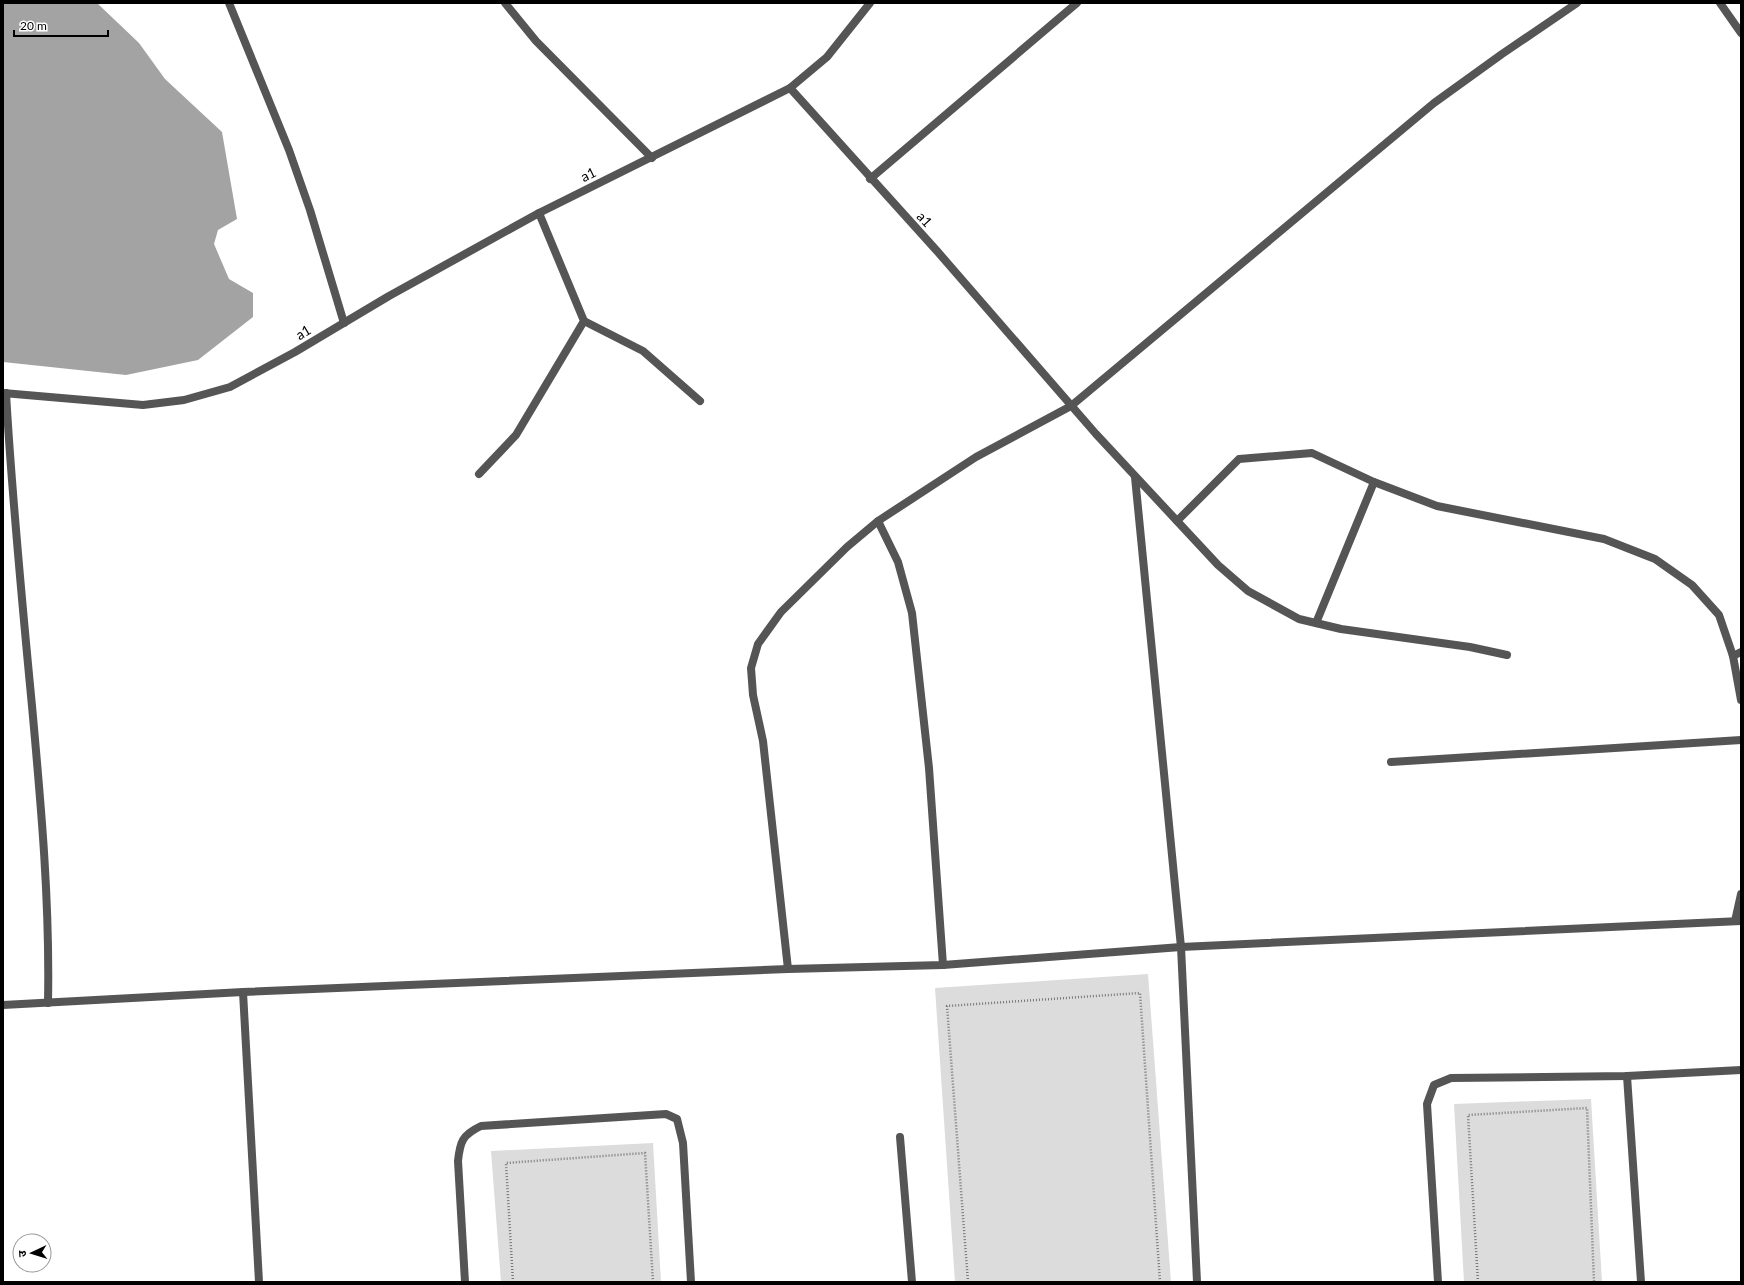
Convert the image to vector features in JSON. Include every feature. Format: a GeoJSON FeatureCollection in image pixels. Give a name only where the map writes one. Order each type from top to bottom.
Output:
{"type":"FeatureCollection","features":[{"type":"Feature","properties":{"kind":"street"},"geometry":{"type":"LineString","coordinates":[[229,3],[305,195],[344,323]]}},
{"type":"Feature","properties":{"kind":"street"},"geometry":{"type":"LineString","coordinates":[[505,3],[536,41],[652,158]]}},
{"type":"Feature","properties":{"kind":"street"},"geometry":{"type":"LineString","coordinates":[[790,88],[827,57],[870,3]]}},
{"type":"Feature","properties":{"kind":"street"},"geometry":{"type":"LineString","coordinates":[[870,179],[1077,3]]}},
{"type":"Feature","properties":{"kind":"street"},"geometry":{"type":"LineString","coordinates":[[788,969],[763,740],[753,695],[751,668],[758,644],[781,612],[847,547],[878,521],[976,457],[1071,406],[1434,103],[1577,3]]}},
{"type":"Feature","properties":{"kind":"street"},"geometry":{"type":"LineString","coordinates":[[1720,3],[1741,32]]}},
{"type":"Feature","properties":{"kind":"street","name":"a1"},"geometry":{"type":"LineString","coordinates":[[5,393],[143,405],[184,400],[230,387],[295,352],[389,296],[539,213],[790,88],[870,179],[942,257],[1071,406],[1135,477],[1218,565],[1248,591],[1299,619],[1340,629],[1470,647],[1508,655]]}},
{"type":"Feature","properties":{"kind":"street"},"geometry":{"type":"LineString","coordinates":[[539,213],[584,321],[643,351],[700,401]]}},
{"type":"Feature","properties":{"kind":"street"},"geometry":{"type":"LineString","coordinates":[[479,474],[516,435],[584,321]]}},
{"type":"Feature","properties":{"kind":"street"},"geometry":{"type":"LineString","coordinates":[[5,393],[18,568],[47,884],[49,948],[48,1003]]}},
{"type":"Feature","properties":{"kind":"street"},"geometry":{"type":"LineString","coordinates":[[1177,521],[1239,460],[1312,452],[1374,482],[1437,506],[1604,539],[1655,560],[1692,584],[1719,615],[1733,656],[1741,700]]}},
{"type":"Feature","properties":{"kind":"street"},"geometry":{"type":"LineString","coordinates":[[1135,477],[1181,947],[1197,1282]]}},
{"type":"Feature","properties":{"kind":"street"},"geometry":{"type":"LineString","coordinates":[[1316,623],[1374,482]]}},
{"type":"Feature","properties":{"kind":"street"},"geometry":{"type":"LineString","coordinates":[[878,521],[898,562],[912,613],[929,768],[943,965]]}},
{"type":"Feature","properties":{"kind":"street"},"geometry":{"type":"LineString","coordinates":[[1733,656],[1741,652]]}},
{"type":"Feature","properties":{"kind":"street"},"geometry":{"type":"LineString","coordinates":[[1391,762],[1741,740]]}},
{"type":"Feature","properties":{"kind":"street"},"geometry":{"type":"LineString","coordinates":[[3,1005],[243,992],[788,969],[943,965],[1181,947],[1738,921],[1741,894]]}},
{"type":"Feature","properties":{"kind":"street"},"geometry":{"type":"LineString","coordinates":[[243,992],[259,1282]]}},
{"type":"Feature","properties":{"kind":"street"},"geometry":{"type":"LineString","coordinates":[[1438,1282],[1427,1104],[1434,1086],[1451,1078],[1627,1076],[1741,1070]]}},
{"type":"Feature","properties":{"kind":"street"},"geometry":{"type":"LineString","coordinates":[[1627,1076],[1641,1282]]}},
{"type":"Feature","properties":{"kind":"street"},"geometry":{"type":"LineString","coordinates":[[465,1282],[458,1161],[460,1144],[468,1132],[480,1126],[666,1114],[677,1119],[681,1130],[690,1282]]}},
{"type":"Feature","properties":{"kind":"street"},"geometry":{"type":"LineString","coordinates":[[900,1137],[912,1282]]}},
{"type":"Feature","properties":{"kind":"path"},"geometry":{"type":"LineString","coordinates":[[968,1282],[947,1006],[1140,993],[1160,1282]]}},
{"type":"Feature","properties":{"kind":"path"},"geometry":{"type":"LineString","coordinates":[[1478,1282],[1468,1115],[1587,1108],[1594,1282]]}},
{"type":"Feature","properties":{"kind":"path"},"geometry":{"type":"LineString","coordinates":[[513,1282],[506,1163],[645,1153],[653,1282]]}},
{"type":"Feature","properties":{"kind":"shaded area"},"geometry":{"type":"Polygon","coordinates":[[[3,3],[97,3],[139,43],[165,79],[222,132],[237,219],[218,230],[214,244],[229,279],[253,293],[253,317],[198,360],[126,375],[3,362],[3,3]]]}},
{"type":"Feature","properties":{"kind":"shaded area"},"geometry":{"type":"Polygon","coordinates":[[[1148,974],[1171,1282],[955,1282],[935,988],[1148,974]]]}},
{"type":"Feature","properties":{"kind":"shaded area"},"geometry":{"type":"Polygon","coordinates":[[[1591,1099],[1602,1282],[1464,1282],[1454,1104],[1591,1099]]]}},
{"type":"Feature","properties":{"kind":"shaded area"},"geometry":{"type":"Polygon","coordinates":[[[653,1143],[661,1282],[501,1282],[491,1151],[653,1143]]]}}]}
